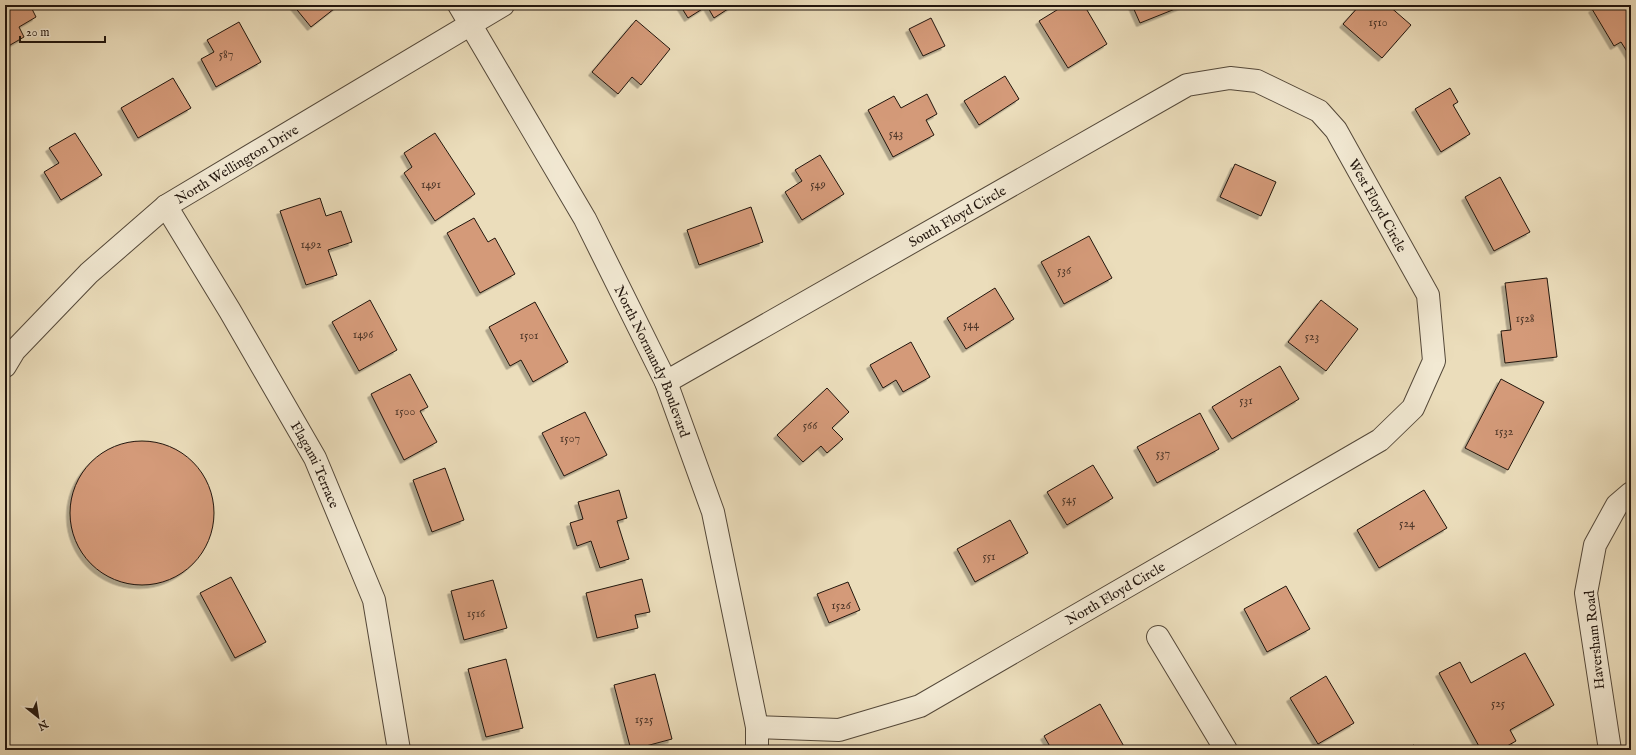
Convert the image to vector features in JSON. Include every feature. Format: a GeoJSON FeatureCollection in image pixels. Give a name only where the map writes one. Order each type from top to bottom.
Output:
{"type":"FeatureCollection","features":[{"type":"Feature","properties":{"kind":"street","name":"North Normandy Boulevard"},"geometry":{"type":"LineString","coordinates":[[459,5],[586,219],[666,382],[713,512],[757,727],[758,750]]}},
{"type":"Feature","properties":{"kind":"street","name":"North Wellington Drive"},"geometry":{"type":"LineString","coordinates":[[5,366],[14,351],[89,273],[166,206],[503,5]]}},
{"type":"Feature","properties":{"kind":"street","name":"South Floyd Circle"},"geometry":{"type":"LineString","coordinates":[[666,382],[1187,85],[1230,78],[1257,81]]}},
{"type":"Feature","properties":{"kind":"street","name":"West Floyd Circle"},"geometry":{"type":"LineString","coordinates":[[1257,81],[1319,111],[1336,130],[1428,295],[1434,361],[1429,372]]}},
{"type":"Feature","properties":{"kind":"street","name":"Flagami Terrace"},"geometry":{"type":"LineString","coordinates":[[166,206],[230,311],[315,458],[374,600],[399,750]]}},
{"type":"Feature","properties":{"kind":"street","name":"North Floyd Circle"},"geometry":{"type":"LineString","coordinates":[[757,727],[839,730],[920,706],[1380,440],[1413,408],[1429,372]]}},
{"type":"Feature","properties":{"kind":"street","name":"Haversham Road"},"geometry":{"type":"LineString","coordinates":[[1610,750],[1586,593],[1596,545],[1616,505],[1631,493]]}},
{"type":"Feature","properties":{"kind":"street"},"geometry":{"type":"LineString","coordinates":[[1158,637],[1226,750]]}},
{"type":"Feature","properties":{"kind":"building"},"geometry":{"type":"Polygon","coordinates":[[[5,5],[30,5],[36,17],[19,27],[24,37],[5,48],[5,5]]]}},
{"type":"Feature","properties":{"kind":"building"},"geometry":{"type":"Polygon","coordinates":[[[293,5],[339,5],[311,27],[293,5]]]}},
{"type":"Feature","properties":{"kind":"building"},"geometry":{"type":"Polygon","coordinates":[[[680,5],[734,5],[714,18],[707,6],[688,18],[680,5]]]}},
{"type":"Feature","properties":{"kind":"building"},"geometry":{"type":"Polygon","coordinates":[[[1065,5],[1084,5],[1107,44],[1068,68],[1039,21],[1065,5]]]}},
{"type":"Feature","properties":{"kind":"building"},"geometry":{"type":"Polygon","coordinates":[[[1132,5],[1185,5],[1140,23],[1132,5]]]}},
{"type":"Feature","properties":{"kind":"building"},"geometry":{"type":"Polygon","coordinates":[[[1360,5],[1388,5],[1411,25],[1382,58],[1343,24],[1360,5]]]}},
{"type":"Feature","properties":{"kind":"building"},"geometry":{"type":"Polygon","coordinates":[[[1599,5],[1631,5],[1631,58],[1621,42],[1614,46],[1592,9],[1599,5]]]}},
{"type":"Feature","properties":{"kind":"building"},"geometry":{"type":"Polygon","coordinates":[[[931,18],[945,46],[923,56],[909,29],[931,18]]]}},
{"type":"Feature","properties":{"kind":"building"},"geometry":{"type":"Polygon","coordinates":[[[636,20],[670,49],[641,85],[632,77],[618,94],[592,72],[636,20]]]}},
{"type":"Feature","properties":{"kind":"building"},"geometry":{"type":"Polygon","coordinates":[[[239,22],[261,62],[216,87],[201,59],[214,52],[207,40],[239,22]]]}},
{"type":"Feature","properties":{"kind":"building"},"geometry":{"type":"Polygon","coordinates":[[[1005,76],[1019,99],[979,125],[964,101],[1005,76]]]}},
{"type":"Feature","properties":{"kind":"building"},"geometry":{"type":"Polygon","coordinates":[[[173,78],[191,108],[138,138],[121,108],[173,78]]]}},
{"type":"Feature","properties":{"kind":"building"},"geometry":{"type":"Polygon","coordinates":[[[1450,88],[1458,102],[1453,105],[1470,134],[1441,152],[1415,109],[1450,88]]]}},
{"type":"Feature","properties":{"kind":"building"},"geometry":{"type":"Polygon","coordinates":[[[927,94],[937,114],[926,120],[934,135],[893,157],[868,110],[894,96],[901,108],[927,94]]]}},
{"type":"Feature","properties":{"kind":"building"},"geometry":{"type":"Polygon","coordinates":[[[75,133],[102,175],[61,200],[44,172],[59,163],[49,148],[75,133]]]}},
{"type":"Feature","properties":{"kind":"building"},"geometry":{"type":"Polygon","coordinates":[[[435,133],[475,194],[435,221],[404,173],[412,167],[404,153],[435,133]]]}},
{"type":"Feature","properties":{"kind":"building"},"geometry":{"type":"Polygon","coordinates":[[[820,155],[844,194],[802,220],[785,192],[802,181],[795,170],[820,155]]]}},
{"type":"Feature","properties":{"kind":"building"},"geometry":{"type":"Polygon","coordinates":[[[1235,164],[1276,182],[1261,216],[1220,197],[1235,164]]]}},
{"type":"Feature","properties":{"kind":"building"},"geometry":{"type":"Polygon","coordinates":[[[1500,177],[1530,232],[1494,251],[1465,197],[1500,177]]]}},
{"type":"Feature","properties":{"kind":"building"},"geometry":{"type":"Polygon","coordinates":[[[320,198],[326,216],[341,211],[352,242],[328,250],[337,275],[306,285],[280,211],[320,198]]]}},
{"type":"Feature","properties":{"kind":"building"},"geometry":{"type":"Polygon","coordinates":[[[751,207],[763,242],[699,265],[687,230],[751,207]]]}},
{"type":"Feature","properties":{"kind":"building"},"geometry":{"type":"Polygon","coordinates":[[[474,218],[488,242],[495,238],[515,274],[480,293],[447,233],[474,218]]]}},
{"type":"Feature","properties":{"kind":"building"},"geometry":{"type":"Polygon","coordinates":[[[1089,236],[1112,278],[1064,304],[1041,262],[1089,236]]]}},
{"type":"Feature","properties":{"kind":"building"},"geometry":{"type":"Polygon","coordinates":[[[1547,278],[1557,357],[1505,363],[1501,331],[1511,330],[1505,283],[1547,278]]]}},
{"type":"Feature","properties":{"kind":"building"},"geometry":{"type":"Polygon","coordinates":[[[995,288],[1014,319],[966,349],[947,318],[995,288]]]}},
{"type":"Feature","properties":{"kind":"building"},"geometry":{"type":"Polygon","coordinates":[[[370,300],[397,350],[359,371],[332,322],[370,300]]]}},
{"type":"Feature","properties":{"kind":"building"},"geometry":{"type":"Polygon","coordinates":[[[1321,300],[1358,329],[1326,371],[1288,342],[1321,300]]]}},
{"type":"Feature","properties":{"kind":"building"},"geometry":{"type":"Polygon","coordinates":[[[535,302],[568,362],[533,382],[521,360],[510,366],[489,327],[535,302]]]}},
{"type":"Feature","properties":{"kind":"building"},"geometry":{"type":"Polygon","coordinates":[[[911,342],[930,377],[903,392],[896,380],[883,388],[870,365],[911,342]]]}},
{"type":"Feature","properties":{"kind":"building"},"geometry":{"type":"Polygon","coordinates":[[[1280,366],[1299,399],[1232,439],[1212,407],[1280,366]]]}},
{"type":"Feature","properties":{"kind":"building"},"geometry":{"type":"Polygon","coordinates":[[[410,374],[428,407],[420,411],[437,442],[404,460],[371,394],[410,374]]]}},
{"type":"Feature","properties":{"kind":"building"},"geometry":{"type":"Polygon","coordinates":[[[1501,379],[1544,402],[1508,470],[1465,448],[1501,379]]]}},
{"type":"Feature","properties":{"kind":"building"},"geometry":{"type":"Polygon","coordinates":[[[827,388],[849,412],[832,428],[843,439],[827,453],[821,446],[803,462],[777,435],[827,388]]]}},
{"type":"Feature","properties":{"kind":"building"},"geometry":{"type":"Polygon","coordinates":[[[585,412],[607,455],[564,476],[542,433],[585,412]]]}},
{"type":"Feature","properties":{"kind":"building"},"geometry":{"type":"Polygon","coordinates":[[[1200,413],[1219,449],[1157,483],[1137,447],[1200,413]]]}},
{"type":"Feature","properties":{"kind":"building"},"geometry":{"type":"Polygon","coordinates":[[[135,441],[149,441],[176,449],[188,457],[198,467],[209,485],[213,499],[213,527],[209,541],[198,559],[188,569],[170,580],[149,585],[135,585],[108,577],[96,569],[86,559],[75,541],[70,520],[70,506],[78,479],[86,467],[96,457],[114,446],[135,441]]]}},
{"type":"Feature","properties":{"kind":"building"},"geometry":{"type":"Polygon","coordinates":[[[1093,465],[1113,498],[1067,525],[1047,492],[1093,465]]]}},
{"type":"Feature","properties":{"kind":"building"},"geometry":{"type":"Polygon","coordinates":[[[445,468],[464,520],[432,532],[413,480],[445,468]]]}},
{"type":"Feature","properties":{"kind":"building"},"geometry":{"type":"Polygon","coordinates":[[[619,490],[627,518],[617,521],[629,559],[600,568],[591,541],[577,546],[570,523],[583,519],[578,502],[619,490]]]}},
{"type":"Feature","properties":{"kind":"building"},"geometry":{"type":"Polygon","coordinates":[[[1424,490],[1447,528],[1379,568],[1357,530],[1424,490]]]}},
{"type":"Feature","properties":{"kind":"building"},"geometry":{"type":"Polygon","coordinates":[[[1010,520],[1028,553],[975,582],[957,549],[1010,520]]]}},
{"type":"Feature","properties":{"kind":"building"},"geometry":{"type":"Polygon","coordinates":[[[231,577],[266,642],[235,658],[200,593],[231,577]]]}},
{"type":"Feature","properties":{"kind":"building"},"geometry":{"type":"Polygon","coordinates":[[[642,579],[650,612],[635,615],[638,628],[597,638],[586,593],[642,579]]]}},
{"type":"Feature","properties":{"kind":"building"},"geometry":{"type":"Polygon","coordinates":[[[493,580],[507,628],[464,640],[451,591],[493,580]]]}},
{"type":"Feature","properties":{"kind":"building"},"geometry":{"type":"Polygon","coordinates":[[[848,582],[860,610],[829,623],[817,594],[848,582]]]}},
{"type":"Feature","properties":{"kind":"building"},"geometry":{"type":"Polygon","coordinates":[[[1286,586],[1310,629],[1267,652],[1244,609],[1286,586]]]}},
{"type":"Feature","properties":{"kind":"building"},"geometry":{"type":"Polygon","coordinates":[[[1525,653],[1554,705],[1510,730],[1516,741],[1500,750],[1481,750],[1439,673],[1460,662],[1471,683],[1525,653]]]}},
{"type":"Feature","properties":{"kind":"building"},"geometry":{"type":"Polygon","coordinates":[[[506,659],[523,728],[486,737],[468,669],[506,659]]]}},
{"type":"Feature","properties":{"kind":"building"},"geometry":{"type":"Polygon","coordinates":[[[655,674],[672,739],[631,750],[614,685],[655,674]]]}},
{"type":"Feature","properties":{"kind":"building"},"geometry":{"type":"Polygon","coordinates":[[[1326,676],[1354,723],[1318,744],[1290,698],[1326,676]]]}},
{"type":"Feature","properties":{"kind":"building"},"geometry":{"type":"Polygon","coordinates":[[[1100,704],[1126,750],[1052,750],[1044,736],[1100,704]]]}},
{"type":"Feature","properties":{"kind":"building"},"geometry":{"type":"Polygon","coordinates":[[[1413,745],[1427,750],[1411,750],[1413,745]]]}}]}
